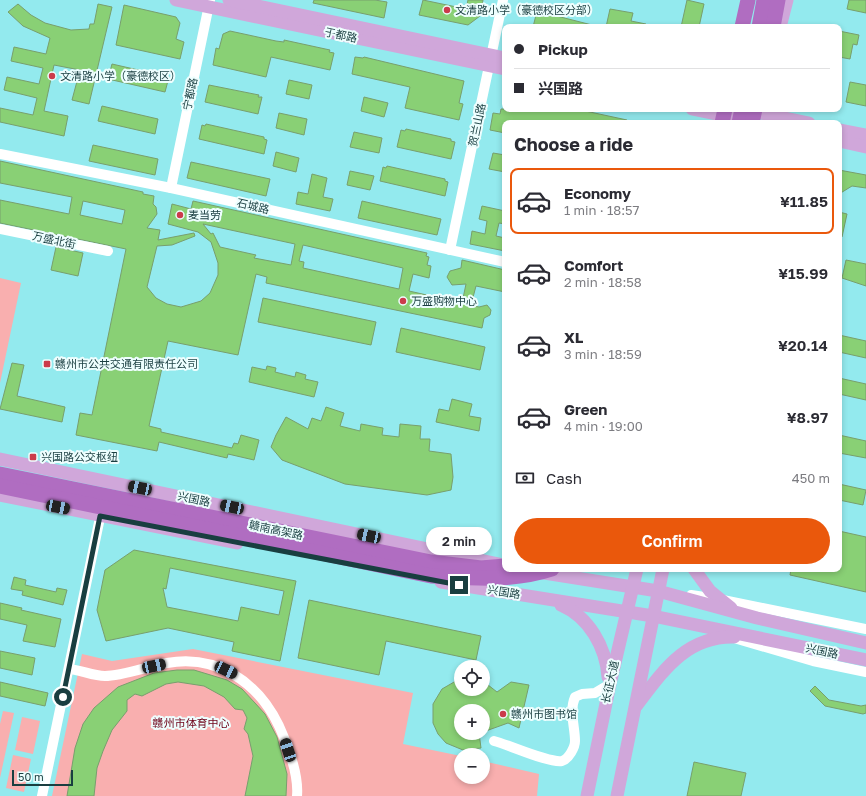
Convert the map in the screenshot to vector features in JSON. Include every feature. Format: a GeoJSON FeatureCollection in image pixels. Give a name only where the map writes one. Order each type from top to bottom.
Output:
{"type":"FeatureCollection","features":[{"type":"Feature","properties":{"kind":"highway"},"geometry":{"type":"LineString","coordinates":[[743,24],[748,0]]}},
{"type":"Feature","properties":{"kind":"highway"},"geometry":{"type":"LineString","coordinates":[[760,24],[764,0]]}},
{"type":"Feature","properties":{"kind":"highway"},"geometry":{"type":"LineString","coordinates":[[774,24],[780,0]]}},
{"type":"Feature","properties":{"kind":"highway"},"geometry":{"type":"LineString","coordinates":[[777,24],[780,0]]}},
{"type":"Feature","properties":{"kind":"highway","name":"赣南高架路"},"geometry":{"type":"LineString","coordinates":[[0,474],[431,562],[481,568],[502,566]]}},
{"type":"Feature","properties":{"kind":"highway","name":"赣南高架路"},"geometry":{"type":"LineString","coordinates":[[0,486],[431,576],[485,579],[533,576],[551,572]]}},
{"type":"Feature","properties":{"kind":"main road","name":"于都路"},"geometry":{"type":"LineString","coordinates":[[176,0],[209,3],[490,61],[502,59]]}},
{"type":"Feature","properties":{"kind":"main road","name":"于都路"},"geometry":{"type":"LineString","coordinates":[[229,0],[490,61],[502,67]]}},
{"type":"Feature","properties":{"kind":"main road"},"geometry":{"type":"LineString","coordinates":[[750,24],[754,0]]}},
{"type":"Feature","properties":{"kind":"main road"},"geometry":{"type":"LineString","coordinates":[[781,24],[787,0]]}},
{"type":"Feature","properties":{"kind":"main road"},"geometry":{"type":"LineString","coordinates":[[712,112],[787,120]]}},
{"type":"Feature","properties":{"kind":"main road"},"geometry":{"type":"LineString","coordinates":[[842,131],[866,135]]}},
{"type":"Feature","properties":{"kind":"main road"},"geometry":{"type":"LineString","coordinates":[[842,142],[866,147]]}},
{"type":"Feature","properties":{"kind":"main road","name":"兴国路"},"geometry":{"type":"LineString","coordinates":[[0,459],[502,565]]}},
{"type":"Feature","properties":{"kind":"main road","name":"兴国路"},"geometry":{"type":"LineString","coordinates":[[0,495],[429,580],[653,616],[866,660]]}},
{"type":"Feature","properties":{"kind":"main road","name":"兴国路"},"geometry":{"type":"LineString","coordinates":[[551,572],[658,591],[757,618],[866,643]]}},
{"type":"Feature","properties":{"kind":"main road","name":"长征大道"},"geometry":{"type":"LineString","coordinates":[[587,796],[608,688],[636,572]]}},
{"type":"Feature","properties":{"kind":"main road"},"geometry":{"type":"LineString","coordinates":[[616,796],[662,572]]}},
{"type":"Feature","properties":{"kind":"main road"},"geometry":{"type":"LineString","coordinates":[[696,572],[703,583],[718,599],[737,611],[757,618]]}},
{"type":"Feature","properties":{"kind":"main road"},"geometry":{"type":"LineString","coordinates":[[535,597],[565,607],[583,619],[606,659],[608,688]]}},
{"type":"Feature","properties":{"kind":"main road"},"geometry":{"type":"LineString","coordinates":[[634,707],[663,670],[688,650],[704,641],[728,637],[753,636]]}},
{"type":"Feature","properties":{"kind":"street","name":"贺兰山路"},"geometry":{"type":"LineString","coordinates":[[450,250],[504,0]]}},
{"type":"Feature","properties":{"kind":"street","name":"宁都路"},"geometry":{"type":"LineString","coordinates":[[171,188],[209,3]]}},
{"type":"Feature","properties":{"kind":"street","name":"石城路"},"geometry":{"type":"LineString","coordinates":[[0,154],[171,188],[502,261]]}},
{"type":"Feature","properties":{"kind":"street","name":"万盛北街"},"geometry":{"type":"LineString","coordinates":[[0,229],[108,252]]}},
{"type":"Feature","properties":{"kind":"street"},"geometry":{"type":"LineString","coordinates":[[42,796],[100,516],[109,482]]}},
{"type":"Feature","properties":{"kind":"street"},"geometry":{"type":"LineString","coordinates":[[658,591],[718,599],[866,630]]}},
{"type":"Feature","properties":{"kind":"street"},"geometry":{"type":"LineString","coordinates":[[653,616],[813,662],[866,672]]}},
{"type":"Feature","properties":{"kind":"street"},"geometry":{"type":"LineString","coordinates":[[69,669],[105,676],[168,662],[198,661],[218,666],[235,674],[256,691],[272,711],[284,737],[292,763],[297,796]]}},
{"type":"Feature","properties":{"kind":"street"},"geometry":{"type":"LineString","coordinates":[[494,740],[548,759],[562,761],[568,758],[575,743],[572,704],[575,698],[582,694],[595,693],[608,688]]}},
{"type":"Feature","properties":{"kind":"green space"},"geometry":{"type":"Polygon","coordinates":[[[0,278],[21,283],[0,383],[0,278]]]}},
{"type":"Feature","properties":{"kind":"green space","name":"赣州市体育中心"},"geometry":{"type":"Polygon","coordinates":[[[193,649],[413,693],[403,744],[454,755],[454,784],[490,784],[490,763],[539,774],[537,796],[52,796],[82,654],[112,661],[193,649]]]}},
{"type":"Feature","properties":{"kind":"green space"},"geometry":{"type":"Polygon","coordinates":[[[3,711],[14,713],[0,778],[0,724],[3,711]]]}},
{"type":"Feature","properties":{"kind":"green space"},"geometry":{"type":"Polygon","coordinates":[[[22,717],[40,721],[33,754],[15,750],[22,717]]]}},
{"type":"Feature","properties":{"kind":"green space"},"geometry":{"type":"Polygon","coordinates":[[[13,755],[31,759],[24,792],[6,788],[13,755]]]}},
{"type":"Feature","properties":{"kind":"building"},"geometry":{"type":"Polygon","coordinates":[[[314,0],[375,0],[387,2],[384,18],[313,3],[314,0]]]}},
{"type":"Feature","properties":{"kind":"building"},"geometry":{"type":"Polygon","coordinates":[[[423,0],[466,9],[468,0],[483,0],[480,16],[468,25],[419,15],[423,0]]]}},
{"type":"Feature","properties":{"kind":"building"},"geometry":{"type":"Polygon","coordinates":[[[687,0],[704,4],[700,24],[682,24],[687,0]]]}},
{"type":"Feature","properties":{"kind":"building"},"geometry":{"type":"Polygon","coordinates":[[[849,0],[866,0],[866,13],[847,9],[849,0]]]}},
{"type":"Feature","properties":{"kind":"building"},"geometry":{"type":"Polygon","coordinates":[[[18,4],[31,15],[45,23],[71,30],[89,29],[90,24],[94,24],[98,4],[112,7],[89,104],[72,100],[80,70],[54,65],[44,111],[68,116],[64,136],[0,122],[0,108],[33,115],[37,98],[4,90],[7,77],[39,84],[43,68],[11,61],[14,47],[46,54],[50,38],[23,26],[8,12],[18,4]]]}},
{"type":"Feature","properties":{"kind":"building"},"geometry":{"type":"Polygon","coordinates":[[[124,5],[176,17],[180,23],[176,39],[184,42],[180,59],[116,45],[124,5]]]}},
{"type":"Feature","properties":{"kind":"building"},"geometry":{"type":"Polygon","coordinates":[[[610,9],[633,13],[631,21],[646,24],[607,24],[610,9]]]}},
{"type":"Feature","properties":{"kind":"building"},"geometry":{"type":"Polygon","coordinates":[[[537,11],[588,24],[534,24],[537,11]]]}},
{"type":"Feature","properties":{"kind":"building"},"geometry":{"type":"Polygon","coordinates":[[[230,31],[276,41],[284,42],[284,40],[330,50],[329,52],[334,53],[330,70],[271,57],[266,77],[213,65],[216,48],[219,49],[223,34],[230,31]]]}},
{"type":"Feature","properties":{"kind":"building"},"geometry":{"type":"Polygon","coordinates":[[[842,32],[859,35],[857,45],[853,44],[850,59],[842,58],[842,32]]]}},
{"type":"Feature","properties":{"kind":"building"},"geometry":{"type":"Polygon","coordinates":[[[355,57],[364,57],[464,81],[459,103],[463,104],[459,120],[405,108],[410,87],[352,74],[355,57]]]}},
{"type":"Feature","properties":{"kind":"building"},"geometry":{"type":"Polygon","coordinates":[[[112,64],[169,77],[165,92],[108,79],[112,64]]]}},
{"type":"Feature","properties":{"kind":"building"},"geometry":{"type":"Polygon","coordinates":[[[289,80],[312,85],[309,99],[286,94],[289,80]]]}},
{"type":"Feature","properties":{"kind":"building"},"geometry":{"type":"Polygon","coordinates":[[[850,82],[866,85],[866,106],[846,102],[850,82]]]}},
{"type":"Feature","properties":{"kind":"building"},"geometry":{"type":"Polygon","coordinates":[[[209,85],[259,95],[258,97],[262,97],[258,114],[205,102],[209,85]]]}},
{"type":"Feature","properties":{"kind":"building"},"geometry":{"type":"Polygon","coordinates":[[[364,97],[388,103],[384,117],[361,111],[364,97]]]}},
{"type":"Feature","properties":{"kind":"building"},"geometry":{"type":"Polygon","coordinates":[[[102,106],[158,119],[155,134],[98,121],[102,106]]]}},
{"type":"Feature","properties":{"kind":"building"},"geometry":{"type":"Polygon","coordinates":[[[501,109],[502,112],[590,112],[627,120],[502,120],[502,132],[490,130],[493,113],[500,114],[501,109]]]}},
{"type":"Feature","properties":{"kind":"building"},"geometry":{"type":"Polygon","coordinates":[[[279,113],[307,119],[304,135],[276,128],[279,113]]]}},
{"type":"Feature","properties":{"kind":"building"},"geometry":{"type":"Polygon","coordinates":[[[206,124],[264,137],[264,139],[267,140],[264,154],[199,139],[202,125],[205,126],[206,124]]]}},
{"type":"Feature","properties":{"kind":"building"},"geometry":{"type":"Polygon","coordinates":[[[406,129],[451,139],[451,141],[455,142],[451,159],[397,147],[401,130],[405,131],[406,129]]]}},
{"type":"Feature","properties":{"kind":"building"},"geometry":{"type":"Polygon","coordinates":[[[354,132],[382,138],[379,153],[350,147],[354,132]]]}},
{"type":"Feature","properties":{"kind":"building"},"geometry":{"type":"Polygon","coordinates":[[[93,145],[158,159],[155,175],[89,161],[93,145]]]}},
{"type":"Feature","properties":{"kind":"building"},"geometry":{"type":"Polygon","coordinates":[[[276,152],[299,158],[296,172],[273,166],[276,152]]]}},
{"type":"Feature","properties":{"kind":"building"},"geometry":{"type":"Polygon","coordinates":[[[493,153],[502,154],[502,171],[489,169],[493,153]]]}},
{"type":"Feature","properties":{"kind":"building","name":"万盛购物中心"},"geometry":{"type":"Polygon","coordinates":[[[0,161],[143,192],[143,194],[154,196],[153,204],[156,207],[157,214],[147,228],[160,230],[158,240],[194,233],[195,236],[172,245],[157,246],[147,287],[156,298],[167,304],[181,307],[201,301],[210,293],[218,275],[218,263],[211,242],[198,232],[168,224],[172,204],[191,209],[193,201],[427,253],[426,256],[429,257],[427,265],[431,266],[429,278],[413,274],[409,291],[462,303],[466,284],[452,285],[447,277],[450,271],[461,268],[462,260],[502,269],[502,291],[476,286],[471,305],[479,307],[487,305],[491,310],[490,315],[484,318],[482,328],[266,283],[267,277],[256,274],[238,355],[168,341],[149,426],[161,429],[161,432],[232,448],[234,443],[238,444],[241,435],[259,440],[254,460],[228,454],[227,458],[159,442],[157,451],[76,435],[80,413],[92,415],[126,249],[0,223],[0,200],[69,214],[72,197],[0,183],[0,161]],[[83,201],[80,215],[122,224],[125,210],[83,201]],[[203,224],[211,234],[213,233],[220,247],[256,255],[254,258],[291,265],[295,244],[203,224]],[[303,245],[299,261],[304,262],[303,268],[399,289],[403,268],[303,245]]]}},
{"type":"Feature","properties":{"kind":"building"},"geometry":{"type":"Polygon","coordinates":[[[191,162],[270,179],[266,196],[187,178],[191,162]]]}},
{"type":"Feature","properties":{"kind":"building"},"geometry":{"type":"Polygon","coordinates":[[[387,166],[445,179],[445,181],[448,182],[445,196],[380,181],[383,167],[386,168],[387,166]]]}},
{"type":"Feature","properties":{"kind":"building"},"geometry":{"type":"Polygon","coordinates":[[[350,171],[374,176],[370,190],[347,185],[350,171]]]}},
{"type":"Feature","properties":{"kind":"building"},"geometry":{"type":"Polygon","coordinates":[[[842,171],[866,175],[866,188],[852,186],[842,192],[842,171]]]}},
{"type":"Feature","properties":{"kind":"building"},"geometry":{"type":"Polygon","coordinates":[[[312,174],[327,178],[323,197],[333,199],[330,211],[296,204],[298,192],[308,194],[312,174]]]}},
{"type":"Feature","properties":{"kind":"building"},"geometry":{"type":"Polygon","coordinates":[[[362,201],[441,219],[437,235],[358,218],[362,201]]]}},
{"type":"Feature","properties":{"kind":"building"},"geometry":{"type":"Polygon","coordinates":[[[482,206],[502,210],[502,224],[499,223],[496,236],[502,237],[502,250],[470,244],[472,231],[485,234],[487,221],[479,219],[482,206]]]}},
{"type":"Feature","properties":{"kind":"building"},"geometry":{"type":"Polygon","coordinates":[[[842,213],[847,214],[842,237],[842,213]]]}},
{"type":"Feature","properties":{"kind":"building"},"geometry":{"type":"Polygon","coordinates":[[[56,247],[83,253],[78,276],[51,270],[56,247]]]}},
{"type":"Feature","properties":{"kind":"building"},"geometry":{"type":"Polygon","coordinates":[[[846,260],[866,264],[866,286],[842,278],[846,260]]]}},
{"type":"Feature","properties":{"kind":"building"},"geometry":{"type":"Polygon","coordinates":[[[263,298],[376,322],[371,345],[258,322],[263,298]]]}},
{"type":"Feature","properties":{"kind":"building"},"geometry":{"type":"Polygon","coordinates":[[[401,328],[485,347],[480,370],[396,352],[401,328]]]}},
{"type":"Feature","properties":{"kind":"building"},"geometry":{"type":"Polygon","coordinates":[[[842,336],[866,341],[866,358],[842,353],[842,336]]]}},
{"type":"Feature","properties":{"kind":"building"},"geometry":{"type":"Polygon","coordinates":[[[12,363],[24,365],[17,396],[65,407],[62,422],[0,409],[12,363]]]}},
{"type":"Feature","properties":{"kind":"building"},"geometry":{"type":"Polygon","coordinates":[[[267,366],[276,368],[275,372],[295,377],[296,372],[306,375],[305,379],[318,382],[314,397],[249,382],[252,367],[266,370],[267,366]]]}},
{"type":"Feature","properties":{"kind":"building"},"geometry":{"type":"Polygon","coordinates":[[[842,379],[866,384],[866,400],[842,395],[842,379]]]}},
{"type":"Feature","properties":{"kind":"building"},"geometry":{"type":"Polygon","coordinates":[[[452,399],[472,404],[469,416],[481,418],[479,431],[436,422],[439,409],[449,411],[452,399]]]}},
{"type":"Feature","properties":{"kind":"building"},"geometry":{"type":"Polygon","coordinates":[[[326,407],[344,413],[340,426],[360,431],[361,424],[383,428],[382,435],[399,437],[400,424],[421,426],[420,439],[430,439],[429,451],[451,454],[453,477],[451,490],[427,495],[345,484],[282,460],[271,447],[286,417],[308,429],[312,418],[321,421],[326,407]]]}},
{"type":"Feature","properties":{"kind":"building"},"geometry":{"type":"Polygon","coordinates":[[[842,436],[866,441],[866,458],[842,454],[842,436]]]}},
{"type":"Feature","properties":{"kind":"building"},"geometry":{"type":"Polygon","coordinates":[[[842,485],[866,490],[863,505],[842,501],[842,485]]]}},
{"type":"Feature","properties":{"kind":"building"},"geometry":{"type":"Polygon","coordinates":[[[842,532],[866,537],[866,592],[790,575],[790,572],[842,572],[842,532]]]}},
{"type":"Feature","properties":{"kind":"building"},"geometry":{"type":"Polygon","coordinates":[[[134,550],[296,581],[280,661],[232,651],[234,642],[168,628],[106,641],[97,610],[105,570],[134,550]],[[170,568],[166,589],[163,588],[167,607],[238,621],[241,607],[279,615],[284,591],[170,568]]]}},
{"type":"Feature","properties":{"kind":"building"},"geometry":{"type":"Polygon","coordinates":[[[14,577],[26,580],[25,585],[56,592],[57,588],[67,590],[63,605],[22,595],[23,591],[11,589],[14,577]]]}},
{"type":"Feature","properties":{"kind":"building"},"geometry":{"type":"Polygon","coordinates":[[[309,600],[481,636],[476,660],[386,641],[379,675],[298,658],[309,600]]]}},
{"type":"Feature","properties":{"kind":"building"},"geometry":{"type":"Polygon","coordinates":[[[0,603],[22,608],[21,610],[61,619],[55,647],[23,641],[27,625],[0,619],[0,603]]]}},
{"type":"Feature","properties":{"kind":"building"},"geometry":{"type":"Polygon","coordinates":[[[0,651],[35,658],[32,675],[0,668],[0,651]]]}},
{"type":"Feature","properties":{"kind":"building"},"geometry":{"type":"Polygon","coordinates":[[[177,670],[194,670],[227,680],[242,689],[265,714],[277,737],[287,774],[286,796],[245,796],[253,756],[248,734],[244,729],[247,718],[243,710],[235,709],[224,697],[204,686],[178,682],[166,684],[142,696],[135,694],[127,700],[127,711],[112,730],[97,768],[94,796],[67,796],[75,748],[83,724],[94,708],[118,687],[154,673],[177,670]]]}},
{"type":"Feature","properties":{"kind":"building"},"geometry":{"type":"Polygon","coordinates":[[[0,682],[48,693],[45,706],[0,696],[0,682]]]}},
{"type":"Feature","properties":{"kind":"building","name":"赣州市图书馆"},"geometry":{"type":"Polygon","coordinates":[[[454,682],[454,696],[490,696],[490,686],[497,692],[511,682],[529,685],[519,728],[508,723],[490,729],[490,704],[454,704],[454,740],[480,740],[481,748],[458,748],[446,743],[438,734],[433,723],[433,704],[442,689],[454,682]]]}},
{"type":"Feature","properties":{"kind":"building"},"geometry":{"type":"Polygon","coordinates":[[[815,686],[829,700],[861,706],[866,705],[866,713],[863,714],[825,706],[810,691],[815,686]]]}},
{"type":"Feature","properties":{"kind":"building"},"geometry":{"type":"Polygon","coordinates":[[[694,762],[746,773],[741,796],[687,796],[694,762]]]}},
{"type":"Feature","properties":{"kind":"place","name":"文清路小学（豪德校区分部）"},"geometry":{"type":"Point","coordinates":[447,10]}},
{"type":"Feature","properties":{"kind":"place","name":"文清路小学（豪德校区）"},"geometry":{"type":"Point","coordinates":[52,76]}},
{"type":"Feature","properties":{"kind":"place","name":"麦当劳"},"geometry":{"type":"Point","coordinates":[180,215]}},
{"type":"Feature","properties":{"kind":"place","name":"万盛购物中心"},"geometry":{"type":"Point","coordinates":[403,301]}},
{"type":"Feature","properties":{"kind":"place","name":"赣州市公共交通有限责任公司"},"geometry":{"type":"Point","coordinates":[47,364]}},
{"type":"Feature","properties":{"kind":"place","name":"兴国路公交枢纽"},"geometry":{"type":"Point","coordinates":[33,457]}},
{"type":"Feature","properties":{"kind":"place","name":"赣州市图书馆"},"geometry":{"type":"Point","coordinates":[503,714]}},
{"type":"Feature","properties":{"kind":"route"},"geometry":{"type":"LineString","coordinates":[[63,697],[100,516],[459,585]]}}]}
